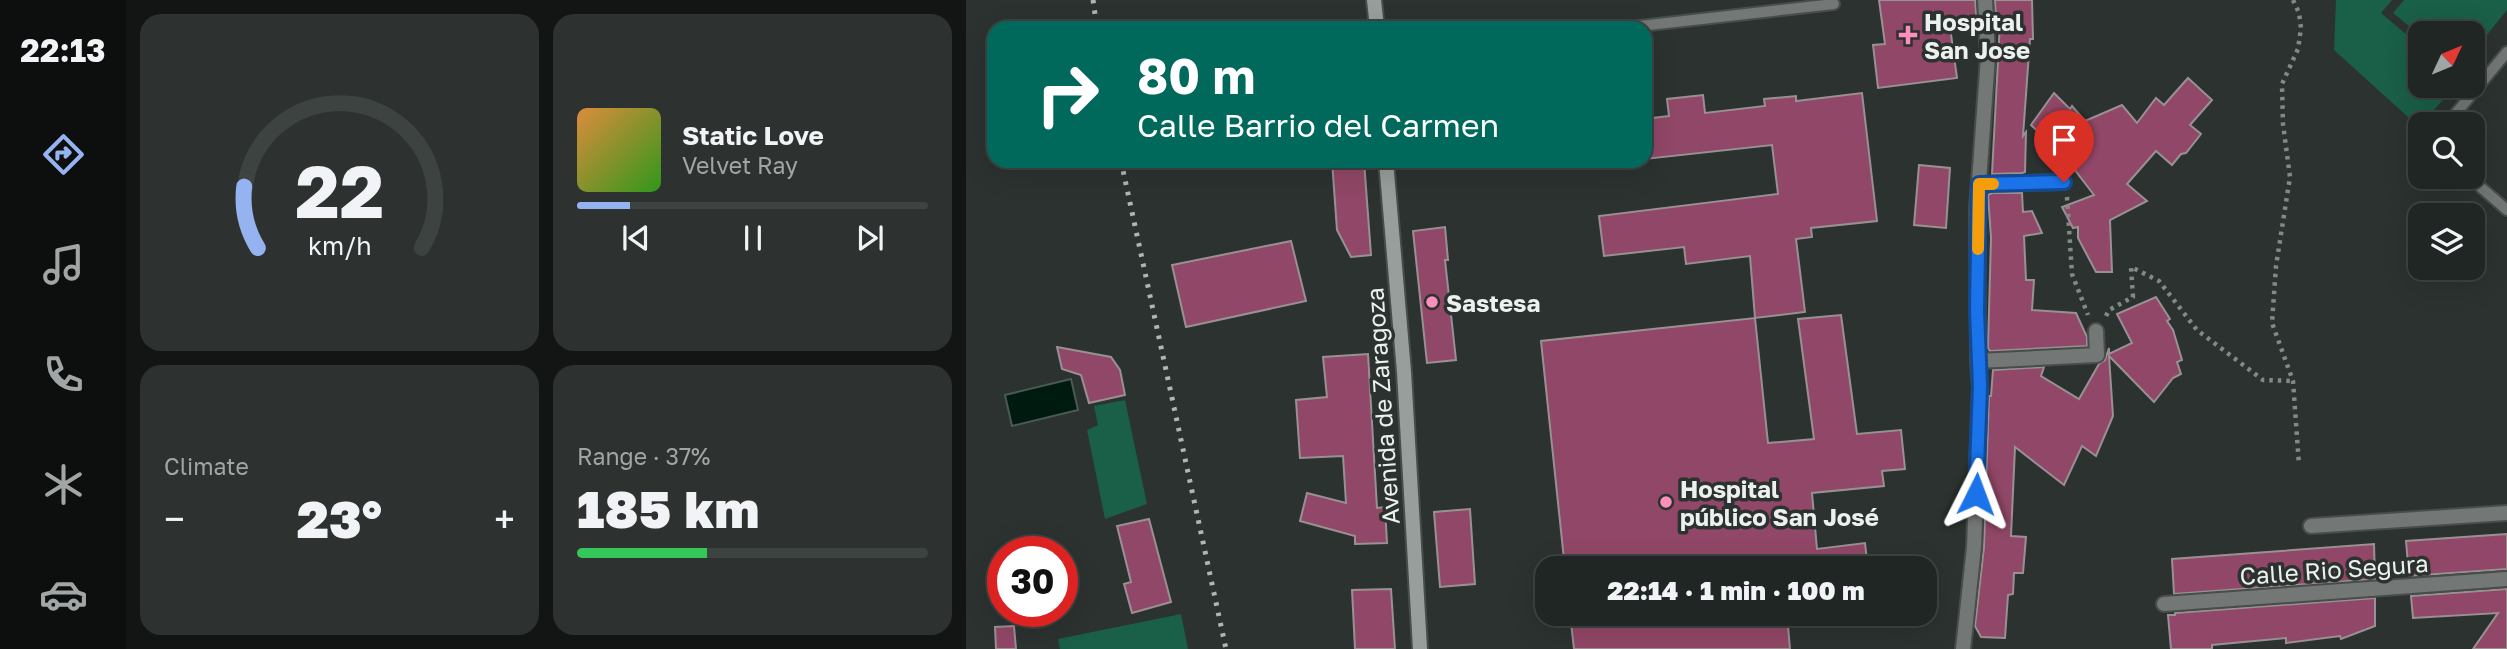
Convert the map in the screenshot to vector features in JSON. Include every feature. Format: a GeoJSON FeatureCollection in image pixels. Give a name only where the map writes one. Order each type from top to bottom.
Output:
{"type":"FeatureCollection","features":[{"type":"Feature","properties":{"kind":"main road"},"geometry":{"type":"LineString","coordinates":[[1374,0],[1376,21]]}},
{"type":"Feature","properties":{"kind":"main road","name":"Avenida de Zaragoza"},"geometry":{"type":"LineString","coordinates":[[1387,168],[1404,372],[1420,649]]}},
{"type":"Feature","properties":{"kind":"street"},"geometry":{"type":"LineString","coordinates":[[1963,649],[1973,547],[1980,387],[1979,184],[1988,57],[1985,0]]}},
{"type":"Feature","properties":{"kind":"street"},"geometry":{"type":"LineString","coordinates":[[1979,184],[2064,182]]}},
{"type":"Feature","properties":{"kind":"street"},"geometry":{"type":"LineString","coordinates":[[1978,360],[2097,355],[2096,331]]}},
{"type":"Feature","properties":{"kind":"street"},"geometry":{"type":"LineString","coordinates":[[2311,526],[2507,513]]}},
{"type":"Feature","properties":{"kind":"street","name":"Calle Rio Segura"},"geometry":{"type":"LineString","coordinates":[[2164,604],[2507,579]]}},
{"type":"Feature","properties":{"kind":"lane"},"geometry":{"type":"LineString","coordinates":[[1652,25],[1834,4]]}},
{"type":"Feature","properties":{"kind":"lane"},"geometry":{"type":"LineString","coordinates":[[2457,112],[2507,52]]}},
{"type":"Feature","properties":{"kind":"lane"},"geometry":{"type":"LineString","coordinates":[[2483,189],[2507,210]]}},
{"type":"Feature","properties":{"kind":"path"},"geometry":{"type":"LineString","coordinates":[[2293,0],[2299,13],[2301,28],[2298,50],[2282,84],[2283,124],[2290,177],[2276,266],[2272,323],[2293,381],[2299,465]]}},
{"type":"Feature","properties":{"kind":"path"},"geometry":{"type":"LineString","coordinates":[[2064,182],[2072,274],[2096,331]]}},
{"type":"Feature","properties":{"kind":"path"},"geometry":{"type":"LineString","coordinates":[[2096,331],[2109,310],[2133,297],[2131,267],[2142,270],[2159,281],[2197,330],[2263,380],[2293,381]]}},
{"type":"Feature","properties":{"kind":"green space"},"geometry":{"type":"Polygon","coordinates":[[[2336,0],[2392,0],[2381,13],[2408,36],[2408,98],[2444,98],[2432,112],[2408,112],[2408,117],[2334,50],[2336,0]]]}},
{"type":"Feature","properties":{"kind":"green space"},"geometry":{"type":"Polygon","coordinates":[[[2404,0],[2507,0],[2507,10],[2485,37],[2485,21],[2408,21],[2408,25],[2393,13],[2404,0]]]}},
{"type":"Feature","properties":{"kind":"green space"},"geometry":{"type":"Polygon","coordinates":[[[1125,400],[1147,504],[1105,519],[1087,430],[1098,425],[1094,406],[1125,400]]]}},
{"type":"Feature","properties":{"kind":"green space"},"geometry":{"type":"Polygon","coordinates":[[[1181,614],[1188,649],[1060,649],[1058,639],[1181,614]]]}},
{"type":"Feature","properties":{"kind":"shaded area"},"geometry":{"type":"Polygon","coordinates":[[[1071,379],[1078,410],[1012,426],[1005,395],[1071,379]]]}},
{"type":"Feature","properties":{"kind":"building","name":"Hospital San Jose"},"geometry":{"type":"Polygon","coordinates":[[[1879,0],[1975,0],[1977,24],[1950,27],[1957,78],[1878,88],[1873,45],[1885,44],[1879,0]]]}},
{"type":"Feature","properties":{"kind":"building"},"geometry":{"type":"Polygon","coordinates":[[[1995,0],[2032,0],[2033,39],[2030,39],[2023,136],[2026,132],[2025,172],[2022,173],[1992,174],[2000,22],[1996,22],[1995,0]]]}},
{"type":"Feature","properties":{"kind":"building"},"geometry":{"type":"Polygon","coordinates":[[[2188,78],[2212,100],[2190,125],[2201,134],[2172,165],[2156,151],[2127,184],[2147,201],[2110,220],[2112,272],[2096,272],[2078,238],[2078,227],[2073,228],[2062,207],[2094,195],[2064,156],[2031,125],[2054,93],[2070,109],[2072,106],[2085,121],[2122,105],[2137,123],[2156,98],[2164,105],[2188,78]]]}},
{"type":"Feature","properties":{"kind":"building"},"geometry":{"type":"Polygon","coordinates":[[[1862,93],[1877,221],[1811,228],[1812,237],[1796,239],[1805,312],[1755,318],[1750,256],[1686,264],[1684,247],[1604,256],[1599,216],[1778,194],[1772,145],[1652,158],[1652,118],[1669,116],[1667,99],[1703,95],[1705,113],[1765,106],[1764,99],[1796,96],[1796,101],[1862,93]]]}},
{"type":"Feature","properties":{"kind":"building"},"geometry":{"type":"Polygon","coordinates":[[[1919,165],[1950,168],[1946,228],[1914,225],[1919,165]]]}},
{"type":"Feature","properties":{"kind":"building"},"geometry":{"type":"Polygon","coordinates":[[[1333,168],[1365,168],[1371,255],[1351,257],[1337,230],[1333,168]]]}},
{"type":"Feature","properties":{"kind":"building"},"geometry":{"type":"Polygon","coordinates":[[[2022,193],[2023,212],[2032,211],[2042,233],[2024,236],[2026,280],[2034,280],[2032,310],[2076,313],[2087,337],[2087,346],[1990,351],[1988,348],[1991,238],[1988,195],[2022,193]]]}},
{"type":"Feature","properties":{"kind":"building"},"geometry":{"type":"Polygon","coordinates":[[[1445,227],[1448,260],[1445,260],[1456,360],[1427,363],[1413,231],[1445,227]]]}},
{"type":"Feature","properties":{"kind":"building"},"geometry":{"type":"Polygon","coordinates":[[[1291,241],[1306,301],[1186,327],[1172,265],[1291,241]]]}},
{"type":"Feature","properties":{"kind":"building"},"geometry":{"type":"Polygon","coordinates":[[[2156,297],[2170,319],[2167,321],[2173,330],[2182,360],[2177,362],[2181,374],[2173,378],[2154,402],[2109,356],[2113,416],[2096,456],[2082,446],[2064,485],[2015,447],[2011,536],[2026,537],[2023,573],[2014,573],[2013,594],[2008,595],[2005,638],[1981,637],[1975,626],[1984,547],[1989,396],[1993,370],[2044,367],[2041,376],[2079,399],[2099,364],[2105,360],[2109,348],[2109,354],[2132,343],[2117,314],[2156,297]]]}},
{"type":"Feature","properties":{"kind":"building","name":"Hospital público San José"},"geometry":{"type":"Polygon","coordinates":[[[1841,315],[1857,434],[1901,430],[1905,469],[1882,471],[1884,486],[1812,493],[1817,549],[1865,543],[1866,556],[1564,556],[1541,341],[1755,318],[1768,443],[1814,439],[1798,319],[1841,315]]]}},
{"type":"Feature","properties":{"kind":"building"},"geometry":{"type":"Polygon","coordinates":[[[1057,347],[1111,357],[1120,370],[1125,395],[1089,403],[1081,375],[1062,369],[1057,347]]]}},
{"type":"Feature","properties":{"kind":"building"},"geometry":{"type":"Polygon","coordinates":[[[1368,354],[1377,508],[1385,507],[1387,543],[1355,544],[1355,536],[1300,521],[1307,493],[1346,503],[1343,456],[1300,458],[1296,400],[1327,397],[1323,357],[1368,354]]]}},
{"type":"Feature","properties":{"kind":"building"},"geometry":{"type":"Polygon","coordinates":[[[1470,509],[1475,584],[1440,587],[1434,512],[1470,509]]]}},
{"type":"Feature","properties":{"kind":"building"},"geometry":{"type":"Polygon","coordinates":[[[1149,519],[1171,602],[1132,613],[1124,584],[1131,582],[1117,526],[1149,519]]]}},
{"type":"Feature","properties":{"kind":"building"},"geometry":{"type":"Polygon","coordinates":[[[2507,534],[2507,569],[2409,576],[2406,541],[2507,534]]]}},
{"type":"Feature","properties":{"kind":"building"},"geometry":{"type":"Polygon","coordinates":[[[2374,544],[2375,579],[2174,594],[2172,559],[2374,544]]]}},
{"type":"Feature","properties":{"kind":"building"},"geometry":{"type":"Polygon","coordinates":[[[1391,589],[1395,649],[1355,649],[1352,590],[1391,589]]]}},
{"type":"Feature","properties":{"kind":"building"},"geometry":{"type":"Polygon","coordinates":[[[2507,589],[2507,649],[2473,649],[2498,613],[2413,618],[2411,596],[2507,589]]]}},
{"type":"Feature","properties":{"kind":"building"},"geometry":{"type":"Polygon","coordinates":[[[2375,598],[2375,626],[2341,639],[2340,636],[2286,643],[2286,638],[2212,645],[2212,649],[2171,649],[2168,615],[2175,613],[2375,598]]]}},
{"type":"Feature","properties":{"kind":"building"},"geometry":{"type":"Polygon","coordinates":[[[1571,626],[1788,626],[1790,649],[1574,649],[1571,626]]]}},
{"type":"Feature","properties":{"kind":"building"},"geometry":{"type":"Polygon","coordinates":[[[995,627],[1014,627],[1016,649],[996,649],[995,627]]]}},
{"type":"Feature","properties":{"kind":"railway"},"geometry":{"type":"LineString","coordinates":[[1093,0],[1096,21]]}},
{"type":"Feature","properties":{"kind":"railway"},"geometry":{"type":"LineString","coordinates":[[1123,168],[1226,649]]}},
{"type":"Feature","properties":{"kind":"slow traffic"},"geometry":{"type":"LineString","coordinates":[[1978,249],[1979,184],[1993,184]]}},
{"type":"Feature","properties":{"kind":"place","name":"Hospital San Jose"},"geometry":{"type":"Point","coordinates":[1908,35]}},
{"type":"Feature","properties":{"kind":"place","name":"Sastesa"},"geometry":{"type":"Point","coordinates":[1432,302]}},
{"type":"Feature","properties":{"kind":"place","name":"Hospital público San José"},"geometry":{"type":"Point","coordinates":[1666,502]}},
{"type":"Feature","properties":{"kind":"route"},"geometry":{"type":"LineString","coordinates":[[1976,494],[1980,387],[1977,311],[1979,184],[2064,182]]}}]}
